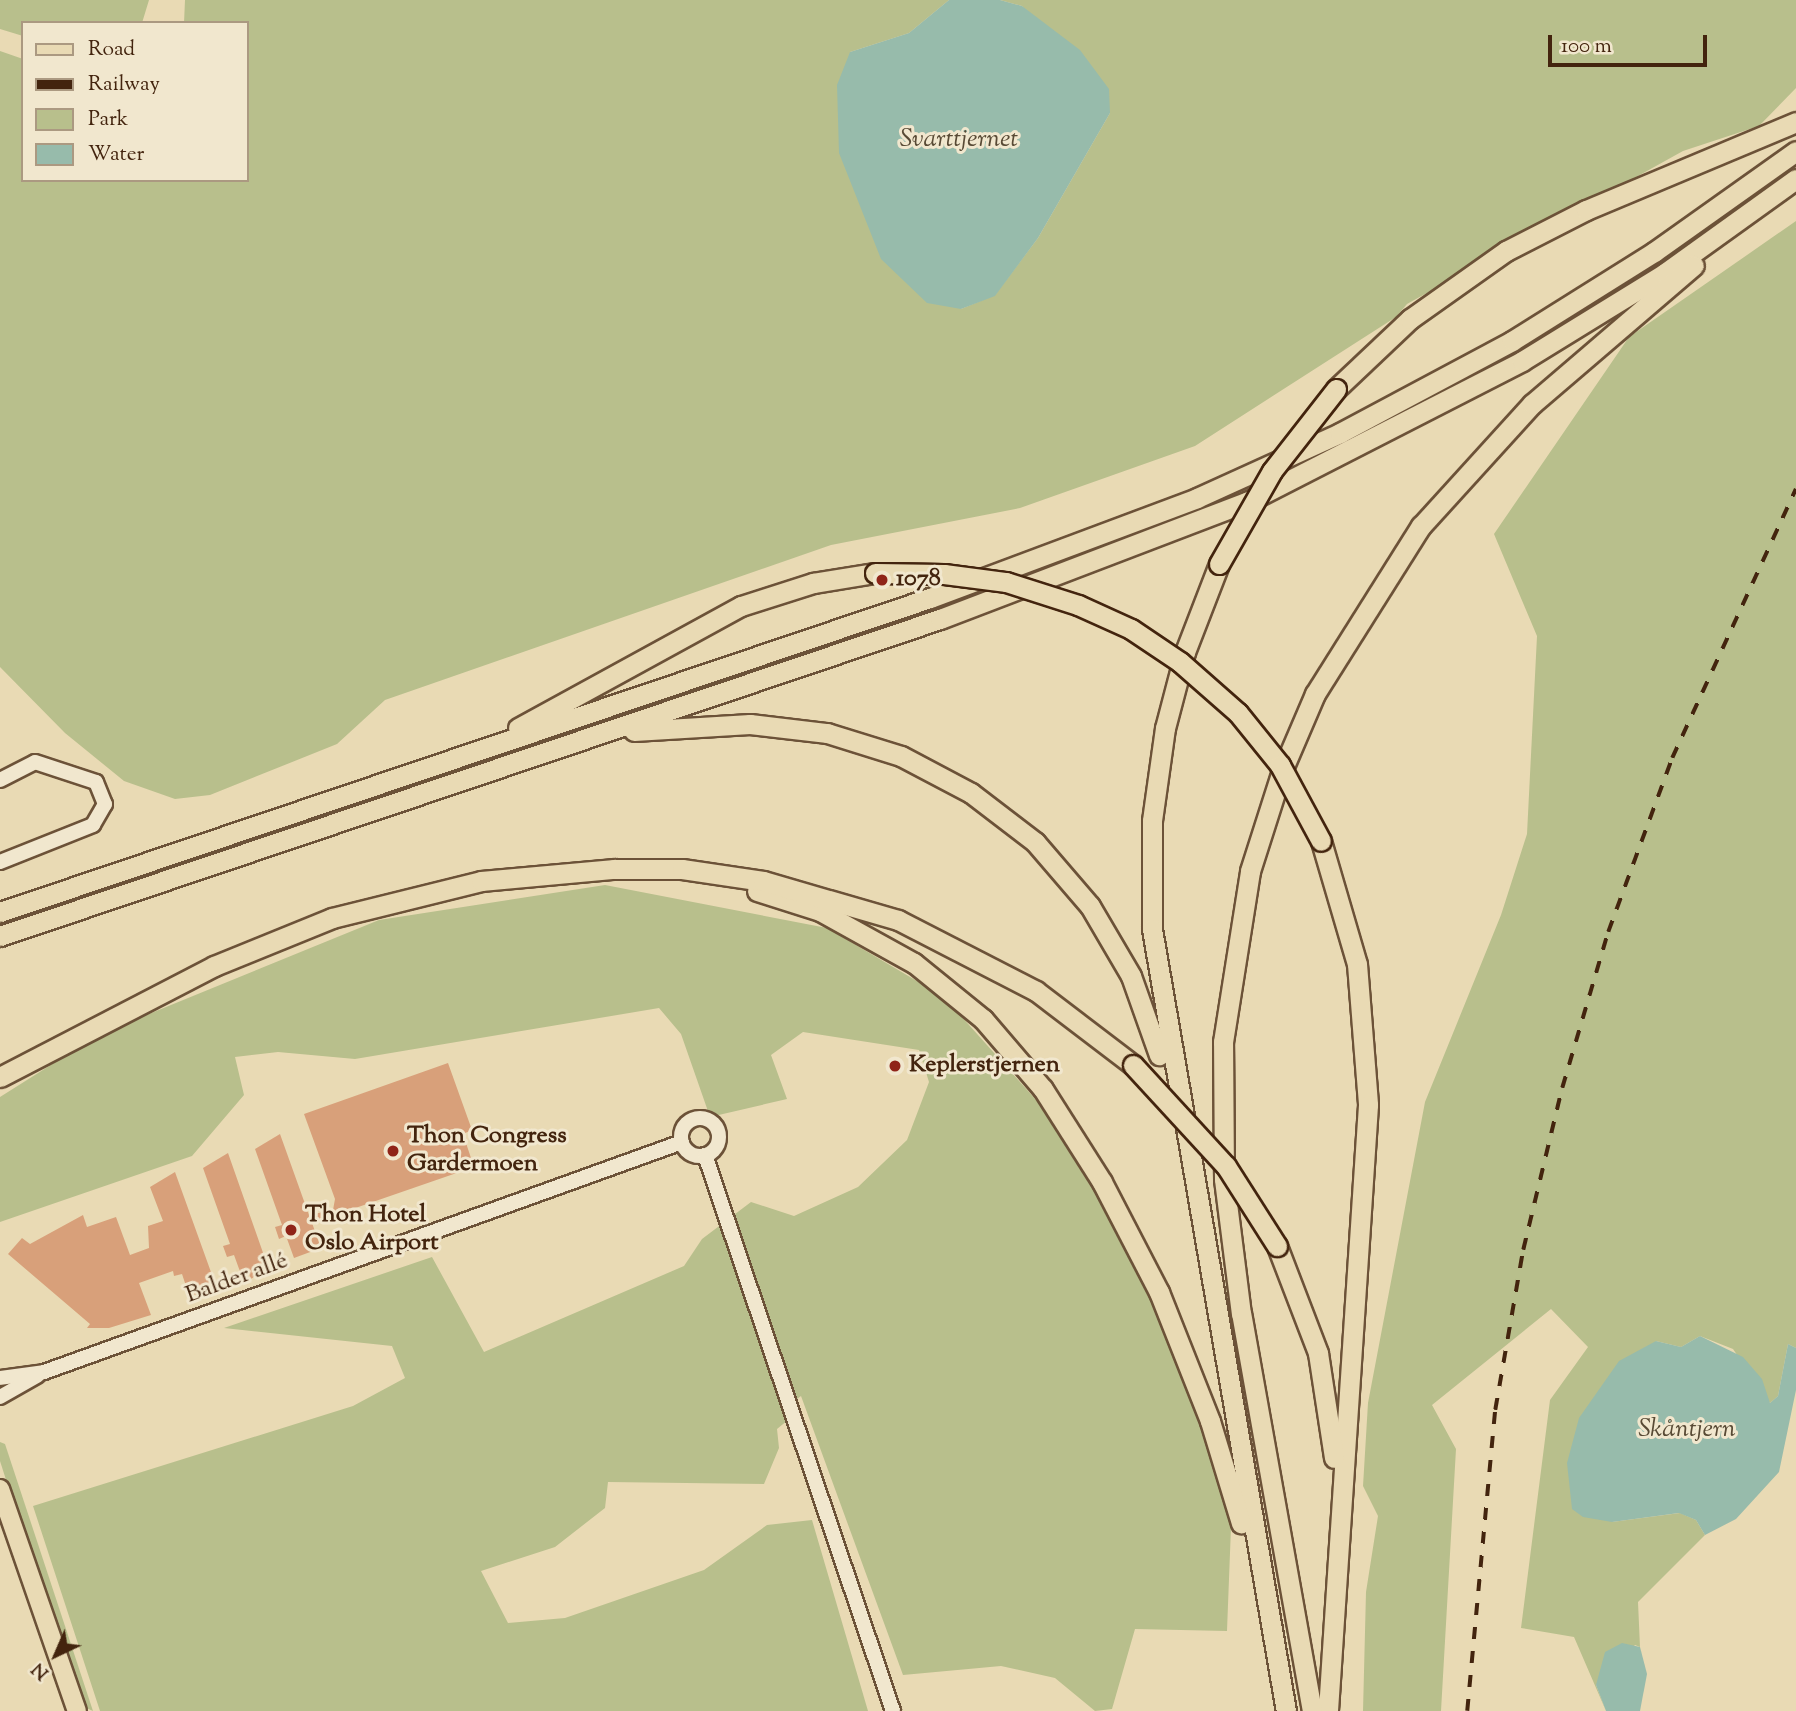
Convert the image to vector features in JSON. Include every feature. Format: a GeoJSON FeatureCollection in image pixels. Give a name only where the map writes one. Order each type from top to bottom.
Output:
{"type":"FeatureCollection","features":[{"type":"Feature","properties":{"kind":"highway"},"geometry":{"type":"LineString","coordinates":[[1286,1711],[1186,1146],[1152,929],[1152,821],[1175,687],[1219,564],[1272,471],[1336,389],[1410,319],[1506,251],[1586,210],[1796,122]]}},
{"type":"Feature","properties":{"kind":"highway"},"geometry":{"type":"LineString","coordinates":[[0,912],[1020,567],[1255,473],[1390,408],[1542,324],[1796,151]]}},
{"type":"Feature","properties":{"kind":"highway"},"geometry":{"type":"LineString","coordinates":[[0,936],[1031,587],[1269,492],[1532,355],[1796,179]]}},
{"type":"Feature","properties":{"kind":"highway"},"geometry":{"type":"LineString","coordinates":[[1312,1711],[1241,1314],[1222,1146],[1229,985],[1259,839],[1315,694],[1367,604],[1434,509],[1532,404],[1772,197]]}},
{"type":"Feature","properties":{"kind":"highway"},"geometry":{"type":"LineString","coordinates":[[464,755],[734,608],[797,587],[875,573],[944,574],[1014,584],[1087,608],[1149,640],[1238,713],[1279,765],[1321,841],[1352,940],[1367,1066],[1366,1169],[1340,1501],[1328,1711]]}},
{"type":"Feature","properties":{"kind":"highway"},"geometry":{"type":"LineString","coordinates":[[584,740],[723,724],[800,729],[901,756],[994,808],[1056,863],[1118,951],[1155,1037],[1186,1146]]}},
{"type":"Feature","properties":{"kind":"highway"},"geometry":{"type":"LineString","coordinates":[[0,1077],[214,966],[332,918],[481,881],[614,869],[682,869],[763,881],[898,919],[1016,979],[1133,1065],[1221,1158],[1277,1246],[1318,1353],[1340,1501]]}},
{"type":"Feature","properties":{"kind":"highway"},"geometry":{"type":"LineString","coordinates":[[614,869],[734,885],[848,925],[939,981],[1027,1068],[1102,1182],[1177,1334],[1227,1473],[1268,1660],[1280,1679]]}},
{"type":"Feature","properties":{"kind":"main road"},"geometry":{"type":"LineString","coordinates":[[0,1489],[77,1711]]}},
{"type":"Feature","properties":{"kind":"street"},"geometry":{"type":"LineString","coordinates":[[0,780],[35,762],[96,782],[106,804],[93,825],[0,862]]}},
{"type":"Feature","properties":{"kind":"street"},"geometry":{"type":"LineString","coordinates":[[691,1120],[709,1120],[719,1137],[705,1155],[693,1154],[682,1142],[691,1120]]}},
{"type":"Feature","properties":{"kind":"street","name":"Balder allé"},"geometry":{"type":"LineString","coordinates":[[0,1378],[44,1371],[682,1142]]}},
{"type":"Feature","properties":{"kind":"street"},"geometry":{"type":"LineString","coordinates":[[705,1155],[893,1711]]}},
{"type":"Feature","properties":{"kind":"street","name":"Balder allé"},"geometry":{"type":"LineString","coordinates":[[0,1397],[44,1371]]}},
{"type":"Feature","properties":{"kind":"green space"},"geometry":{"type":"Polygon","coordinates":[[[0,0],[149,0],[143,21],[21,21],[21,35],[0,29],[0,0]]]}},
{"type":"Feature","properties":{"kind":"green space"},"geometry":{"type":"Polygon","coordinates":[[[185,0],[949,0],[909,33],[850,52],[961,309],[995,295],[1038,238],[1110,113],[1022,6],[1000,0],[1796,0],[1796,88],[1759,126],[1683,151],[1407,304],[1396,317],[1195,446],[1020,508],[831,545],[385,700],[337,744],[210,795],[175,799],[124,781],[65,733],[0,667],[0,51],[21,58],[21,182],[248,182],[248,21],[184,21],[185,0]]]}},
{"type":"Feature","properties":{"kind":"green space"},"geometry":{"type":"Polygon","coordinates":[[[1796,221],[1796,1348],[1788,1344],[1778,1396],[1770,1403],[1733,1349],[1700,1336],[1681,1347],[1656,1341],[1612,1522],[1680,1513],[1696,1520],[1705,1535],[1638,1602],[1640,1647],[1635,1645],[1596,1685],[1606,1711],[1574,1637],[1521,1628],[1550,1400],[1588,1347],[1551,1309],[1432,1405],[1456,1449],[1441,1711],[1363,1711],[1366,1592],[1378,1516],[1363,1486],[1368,1403],[1425,1102],[1501,915],[1527,834],[1537,636],[1494,534],[1629,337],[1796,221]]]}},
{"type":"Feature","properties":{"kind":"green space"},"geometry":{"type":"Polygon","coordinates":[[[605,885],[827,928],[944,997],[1062,1129],[1163,1312],[1232,1501],[1227,1631],[1135,1629],[1112,1709],[1095,1711],[1055,1678],[1001,1666],[903,1675],[801,1396],[783,1410],[788,1420],[777,1429],[779,1448],[764,1484],[608,1482],[605,1508],[555,1547],[481,1571],[508,1623],[565,1618],[704,1570],[767,1525],[812,1520],[868,1711],[100,1711],[33,1506],[353,1406],[405,1378],[392,1346],[224,1328],[432,1257],[484,1352],[684,1266],[702,1239],[751,1202],[794,1216],[858,1187],[907,1140],[929,1082],[919,1050],[803,1032],[771,1055],[787,1099],[710,1117],[681,1034],[659,1008],[355,1059],[278,1052],[235,1057],[244,1095],[192,1156],[0,1222],[0,1097],[100,1034],[379,920],[605,885]]]}},
{"type":"Feature","properties":{"kind":"green space"},"geometry":{"type":"Polygon","coordinates":[[[0,1442],[5,1444],[93,1711],[84,1707],[23,1533],[0,1461],[0,1442]]]}},
{"type":"Feature","properties":{"kind":"water","name":"Svarttjernet"},"geometry":{"type":"Polygon","coordinates":[[[949,0],[1000,0],[1022,6],[1080,50],[1109,89],[1110,113],[1038,238],[995,296],[961,309],[927,303],[881,259],[839,153],[837,85],[850,52],[909,33],[949,0]]]}},
{"type":"Feature","properties":{"kind":"water","name":"Skåntjern"},"geometry":{"type":"Polygon","coordinates":[[[1700,1336],[1743,1357],[1762,1379],[1770,1403],[1778,1396],[1788,1344],[1796,1348],[1796,1390],[1779,1472],[1736,1519],[1705,1535],[1696,1520],[1679,1513],[1612,1522],[1583,1517],[1572,1509],[1567,1463],[1579,1418],[1619,1361],[1656,1341],[1681,1347],[1700,1336]]]}},
{"type":"Feature","properties":{"kind":"water"},"geometry":{"type":"Polygon","coordinates":[[[1622,1643],[1640,1647],[1647,1674],[1640,1711],[1606,1711],[1596,1685],[1605,1652],[1622,1643]]]}},
{"type":"Feature","properties":{"kind":"building","name":"Thon Congress Gardermoen"},"geometry":{"type":"Polygon","coordinates":[[[448,1063],[472,1130],[463,1134],[474,1167],[312,1223],[321,1248],[294,1258],[286,1236],[279,1239],[275,1227],[282,1225],[255,1149],[280,1134],[309,1215],[333,1210],[335,1199],[304,1114],[448,1063]]]}},
{"type":"Feature","properties":{"kind":"building"},"geometry":{"type":"Polygon","coordinates":[[[228,1153],[268,1267],[251,1279],[249,1274],[242,1277],[234,1255],[227,1257],[223,1246],[230,1244],[203,1168],[228,1153]]]}},
{"type":"Feature","properties":{"kind":"building","name":"Thon Hotel Oslo Airport"},"geometry":{"type":"Polygon","coordinates":[[[175,1172],[216,1286],[206,1289],[207,1294],[189,1295],[182,1274],[174,1276],[173,1271],[139,1283],[151,1315],[109,1328],[87,1328],[90,1324],[8,1254],[22,1238],[30,1244],[83,1215],[87,1227],[116,1217],[130,1255],[149,1248],[148,1226],[163,1221],[150,1187],[175,1172]]]}},
{"type":"Feature","properties":{"kind":"railway"},"geometry":{"type":"LineString","coordinates":[[1467,1711],[1495,1410],[1523,1250],[1562,1088],[1608,932],[1672,758],[1796,489]]}},
{"type":"Feature","properties":{"kind":"place","name":"1078"},"geometry":{"type":"Point","coordinates":[882,580]}},
{"type":"Feature","properties":{"kind":"place","name":"Keplerstjernen"},"geometry":{"type":"Point","coordinates":[895,1066]}},
{"type":"Feature","properties":{"kind":"place","name":"Thon Congress Gardermoen"},"geometry":{"type":"Point","coordinates":[393,1151]}},
{"type":"Feature","properties":{"kind":"place","name":"Thon Hotel Oslo Airport"},"geometry":{"type":"Point","coordinates":[291,1230]}}]}
